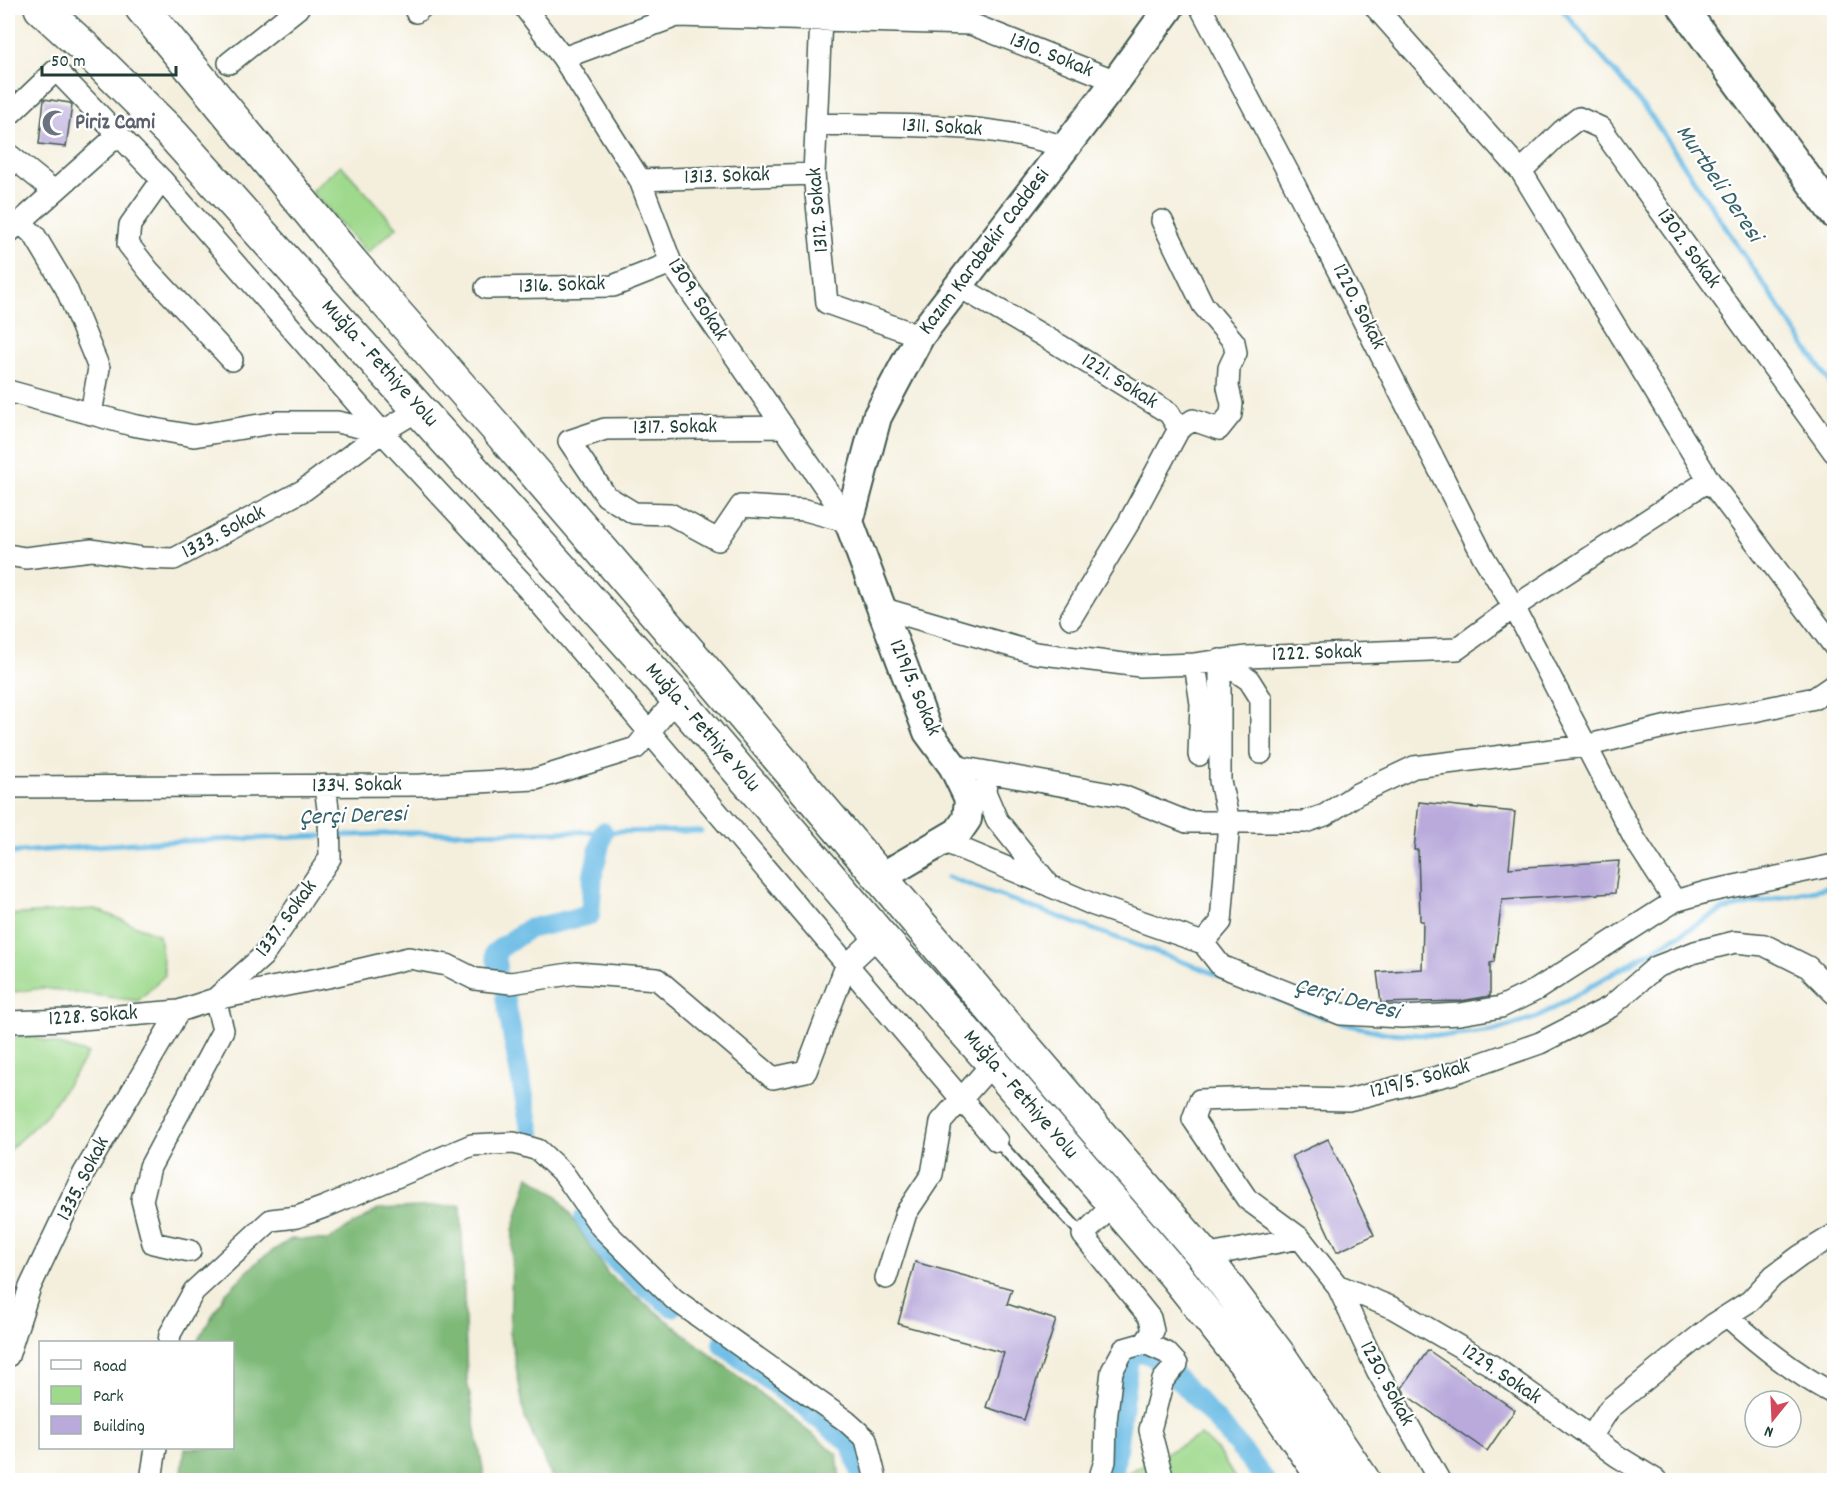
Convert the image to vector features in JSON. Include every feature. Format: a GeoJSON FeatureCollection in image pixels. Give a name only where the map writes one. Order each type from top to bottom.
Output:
{"type":"FeatureCollection","features":[{"type":"Feature","properties":{"kind":"highway","name":"Muğla - Fethiye Yolu"},"geometry":{"type":"LineString","coordinates":[[41,8],[173,135],[677,698],[879,935],[993,1063],[1176,1276],[1245,1363],[1324,1480]]}},
{"type":"Feature","properties":{"kind":"highway","name":"Muğla - Fethiye Yolu"},"geometry":{"type":"LineString","coordinates":[[142,8],[351,262],[713,680],[1204,1256],[1278,1354],[1363,1480]]}},
{"type":"Feature","properties":{"kind":"street"},"geometry":{"type":"LineString","coordinates":[[229,63],[298,8]]}},
{"type":"Feature","properties":{"kind":"street","name":"1309. Sokak"},"geometry":{"type":"LineString","coordinates":[[525,8],[564,58],[640,180],[670,263],[849,522]]}},
{"type":"Feature","properties":{"kind":"street","name":"Kazım Karabekir Caddesi"},"geometry":{"type":"LineString","coordinates":[[849,522],[877,417],[920,336],[1116,81],[1169,8]]}},
{"type":"Feature","properties":{"kind":"street","name":"1220. Sokak"},"geometry":{"type":"LineString","coordinates":[[1201,8],[1300,195],[1483,556],[1514,607],[1634,838],[1676,901]]}},
{"type":"Feature","properties":{"kind":"street"},"geometry":{"type":"LineString","coordinates":[[1377,8],[1521,171],[1709,480],[1834,646]]}},
{"type":"Feature","properties":{"kind":"street"},"geometry":{"type":"LineString","coordinates":[[1683,8],[1833,209]]}},
{"type":"Feature","properties":{"kind":"street","name":"1310. Sokak"},"geometry":{"type":"LineString","coordinates":[[564,58],[676,12],[971,24],[1116,81]]}},
{"type":"Feature","properties":{"kind":"street","name":"1312. Sokak"},"geometry":{"type":"LineString","coordinates":[[821,18],[814,174],[827,303],[920,336]]}},
{"type":"Feature","properties":{"kind":"street"},"geometry":{"type":"LineString","coordinates":[[8,116],[56,70],[119,134],[162,180],[382,432],[526,587],[997,1141]]}},
{"type":"Feature","properties":{"kind":"street","name":"1302. Sokak"},"geometry":{"type":"LineString","coordinates":[[1521,171],[1562,131],[1579,118],[1601,128],[1834,452]]}},
{"type":"Feature","properties":{"kind":"street","name":"1311. Sokak"},"geometry":{"type":"LineString","coordinates":[[816,124],[978,128],[1034,137],[1065,147]]}},
{"type":"Feature","properties":{"kind":"street"},"geometry":{"type":"LineString","coordinates":[[91,414],[99,368],[66,288],[35,236],[14,227],[119,134]]}},
{"type":"Feature","properties":{"kind":"street"},"geometry":{"type":"LineString","coordinates":[[8,154],[54,192]]}},
{"type":"Feature","properties":{"kind":"street","name":"1313. Sokak"},"geometry":{"type":"LineString","coordinates":[[640,180],[814,174]]}},
{"type":"Feature","properties":{"kind":"street"},"geometry":{"type":"LineString","coordinates":[[162,180],[130,225],[128,244],[149,271],[232,360]]}},
{"type":"Feature","properties":{"kind":"street"},"geometry":{"type":"LineString","coordinates":[[1162,220],[1203,305],[1234,342],[1236,353],[1229,368],[1227,387],[1232,404],[1231,414],[1219,429],[1193,420],[1179,429]]}},
{"type":"Feature","properties":{"kind":"street","name":"1316. Sokak"},"geometry":{"type":"LineString","coordinates":[[486,288],[613,286],[670,263]]}},
{"type":"Feature","properties":{"kind":"street","name":"1221. Sokak"},"geometry":{"type":"LineString","coordinates":[[958,286],[1169,413],[1179,429],[1128,525],[1071,618]]}},
{"type":"Feature","properties":{"kind":"street"},"geometry":{"type":"LineString","coordinates":[[8,391],[132,425],[194,436],[278,422],[338,422],[382,432]]}},
{"type":"Feature","properties":{"kind":"street","name":"1333. Sokak"},"geometry":{"type":"LineString","coordinates":[[8,555],[25,558],[92,550],[143,558],[174,559],[304,490],[382,432],[420,409]]}},
{"type":"Feature","properties":{"kind":"street","name":"1317. Sokak"},"geometry":{"type":"LineString","coordinates":[[783,427],[605,429],[569,441],[606,496],[634,513],[670,514],[718,540],[741,506],[805,510],[849,522]]}},
{"type":"Feature","properties":{"kind":"street","name":"1222. Sokak"},"geometry":{"type":"LineString","coordinates":[[881,608],[1035,653],[1140,666],[1195,664],[1247,657],[1457,649],[1514,607],[1709,480]]}},
{"type":"Feature","properties":{"kind":"street","name":"1219/5. Sokak"},"geometry":{"type":"LineString","coordinates":[[849,522],[928,732],[953,766],[969,800],[967,819],[958,832],[880,878]]}},
{"type":"Feature","properties":{"kind":"street"},"geometry":{"type":"LineString","coordinates":[[1220,660],[1249,680],[1261,699],[1261,753]]}},
{"type":"Feature","properties":{"kind":"street"},"geometry":{"type":"LineString","coordinates":[[1203,943],[1221,922],[1229,822],[1220,781],[1220,660]]}},
{"type":"Feature","properties":{"kind":"street"},"geometry":{"type":"LineString","coordinates":[[1195,664],[1201,704],[1199,755]]}},
{"type":"Feature","properties":{"kind":"street"},"geometry":{"type":"LineString","coordinates":[[953,766],[1122,796],[1187,822],[1305,822],[1325,815],[1357,794],[1414,767],[1585,746],[1689,721],[1749,712],[1815,698],[1834,685]]}},
{"type":"Feature","properties":{"kind":"street","name":"1334. Sokak"},"geometry":{"type":"LineString","coordinates":[[8,787],[421,785],[536,779],[636,748],[677,698]]}},
{"type":"Feature","properties":{"kind":"street"},"geometry":{"type":"LineString","coordinates":[[987,772],[984,792],[997,820],[1050,886]]}},
{"type":"Feature","properties":{"kind":"street","name":"1337. Sokak"},"geometry":{"type":"LineString","coordinates":[[179,1011],[215,999],[263,956],[330,858],[329,816],[325,786]]}},
{"type":"Feature","properties":{"kind":"street"},"geometry":{"type":"LineString","coordinates":[[943,841],[1094,905],[1203,943],[1221,966],[1341,1014],[1402,1017],[1460,1014],[1501,1007],[1536,990],[1676,901],[1706,892],[1834,865]]}},
{"type":"Feature","properties":{"kind":"street"},"geometry":{"type":"LineString","coordinates":[[190,1251],[153,1243],[142,1200],[150,1167],[223,1030],[215,999],[328,977],[409,958],[447,965],[475,979],[511,983],[576,973],[657,979],[773,1078],[806,1071],[846,966],[879,935]]}},
{"type":"Feature","properties":{"kind":"street","name":"1219/5. Sokak"},"geometry":{"type":"LineString","coordinates":[[1336,1285],[1300,1238],[1247,1199],[1193,1119],[1200,1101],[1258,1098],[1348,1100],[1454,1073],[1540,1043],[1610,1007],[1656,967],[1695,952],[1735,942],[1764,945],[1808,967],[1834,993]]}},
{"type":"Feature","properties":{"kind":"street","name":"1228. Sokak"},"geometry":{"type":"LineString","coordinates":[[8,1022],[69,1020],[179,1011]]}},
{"type":"Feature","properties":{"kind":"street","name":"1335. Sokak"},"geometry":{"type":"LineString","coordinates":[[8,1356],[30,1287],[84,1173],[179,1011]]}},
{"type":"Feature","properties":{"kind":"street"},"geometry":{"type":"LineString","coordinates":[[886,1278],[906,1213],[932,1174],[941,1122],[993,1063]]}},
{"type":"Feature","properties":{"kind":"street"},"geometry":{"type":"LineString","coordinates":[[169,1341],[170,1334],[194,1291],[271,1220],[297,1217],[327,1206],[472,1144],[514,1143],[538,1150],[564,1174],[601,1227],[674,1299],[846,1421],[866,1440],[876,1480]]}},
{"type":"Feature","properties":{"kind":"street"},"geometry":{"type":"LineString","coordinates":[[1099,1480],[1105,1461],[1106,1421],[1112,1371],[1124,1349],[1145,1343],[1153,1331],[1150,1318],[1083,1235],[1114,1204]]}},
{"type":"Feature","properties":{"kind":"street"},"geometry":{"type":"LineString","coordinates":[[1591,1437],[1609,1409],[1714,1324],[1750,1301],[1773,1276],[1834,1235]]}},
{"type":"Feature","properties":{"kind":"street"},"geometry":{"type":"LineString","coordinates":[[1204,1256],[1300,1238]]}},
{"type":"Feature","properties":{"kind":"street","name":"1229. Sokak"},"geometry":{"type":"LineString","coordinates":[[1336,1285],[1393,1308],[1491,1365],[1591,1437],[1656,1480]]}},
{"type":"Feature","properties":{"kind":"street","name":"1230. Sokak"},"geometry":{"type":"LineString","coordinates":[[1336,1285],[1377,1370],[1440,1480]]}},
{"type":"Feature","properties":{"kind":"street"},"geometry":{"type":"LineString","coordinates":[[1727,1316],[1762,1347],[1809,1381],[1834,1394]]}},
{"type":"Feature","properties":{"kind":"street"},"geometry":{"type":"LineString","coordinates":[[1145,1343],[1167,1353],[1177,1364],[1163,1380],[1150,1430],[1163,1480]]}},
{"type":"Feature","properties":{"kind":"street"},"geometry":{"type":"LineString","coordinates":[[151,1480],[156,1449]]}},
{"type":"Feature","properties":{"kind":"lane"},"geometry":{"type":"LineString","coordinates":[[997,1141],[1083,1235]]}},
{"type":"Feature","properties":{"kind":"green space"},"geometry":{"type":"Polygon","coordinates":[[[341,165],[397,227],[367,253],[311,191],[341,165]]]}},
{"type":"Feature","properties":{"kind":"green space"},"geometry":{"type":"Polygon","coordinates":[[[95,909],[159,935],[165,975],[138,1001],[42,988],[8,993],[8,915],[95,909]]]}},
{"type":"Feature","properties":{"kind":"green space"},"geometry":{"type":"Polygon","coordinates":[[[27,1035],[88,1054],[47,1114],[8,1151],[8,1038],[27,1035]]]}},
{"type":"Feature","properties":{"kind":"green space"},"geometry":{"type":"Polygon","coordinates":[[[529,1176],[558,1196],[608,1274],[837,1454],[840,1480],[553,1480],[525,1418],[510,1332],[513,1230],[529,1176]]]}},
{"type":"Feature","properties":{"kind":"green space"},"geometry":{"type":"Polygon","coordinates":[[[461,1205],[467,1380],[485,1480],[181,1480],[185,1449],[234,1449],[234,1341],[198,1341],[225,1294],[260,1259],[291,1239],[328,1240],[379,1209],[461,1205]]]}},
{"type":"Feature","properties":{"kind":"green space"},"geometry":{"type":"Polygon","coordinates":[[[1201,1435],[1218,1451],[1236,1480],[1125,1480],[1127,1473],[1201,1435]]]}},
{"type":"Feature","properties":{"kind":"building","name":"Piriz Cami"},"geometry":{"type":"Polygon","coordinates":[[[44,99],[72,105],[66,147],[39,144],[44,99]]]}},
{"type":"Feature","properties":{"kind":"building"},"geometry":{"type":"Polygon","coordinates":[[[1419,802],[1515,812],[1509,868],[1619,861],[1615,893],[1502,900],[1494,962],[1490,963],[1490,996],[1461,1001],[1381,1003],[1377,972],[1422,969],[1423,921],[1420,921],[1418,850],[1414,850],[1419,802]]]}},
{"type":"Feature","properties":{"kind":"building"},"geometry":{"type":"Polygon","coordinates":[[[1328,1139],[1374,1235],[1337,1252],[1292,1156],[1328,1139]]]}},
{"type":"Feature","properties":{"kind":"building"},"geometry":{"type":"Polygon","coordinates":[[[915,1262],[1012,1289],[1007,1304],[1056,1320],[1024,1420],[986,1407],[1004,1353],[898,1324],[915,1262]]]}},
{"type":"Feature","properties":{"kind":"building"},"geometry":{"type":"Polygon","coordinates":[[[1428,1350],[1515,1410],[1487,1451],[1406,1395],[1402,1388],[1428,1350]]]}},
{"type":"Feature","properties":{"kind":"waterway","name":"Murtbeli Deresi"},"geometry":{"type":"LineString","coordinates":[[1561,8],[1651,116],[1834,389]]}},
{"type":"Feature","properties":{"kind":"waterway","name":"Çerçi Deresi"},"geometry":{"type":"LineString","coordinates":[[333,836],[403,833],[701,831]]}},
{"type":"Feature","properties":{"kind":"waterway"},"geometry":{"type":"LineString","coordinates":[[498,967],[495,952],[528,929],[590,915],[593,874],[603,832]]}},
{"type":"Feature","properties":{"kind":"waterway","name":"Çerçi Deresi"},"geometry":{"type":"LineString","coordinates":[[8,853],[134,843],[323,836]]}},
{"type":"Feature","properties":{"kind":"waterway","name":"Çerçi Deresi"},"geometry":{"type":"LineString","coordinates":[[948,877],[1200,968],[1325,1018]]}},
{"type":"Feature","properties":{"kind":"waterway","name":"Çerçi Deresi"},"geometry":{"type":"LineString","coordinates":[[1340,1023],[1386,1033],[1449,1036],[1493,1031],[1538,1017],[1722,910],[1834,886]]}},
{"type":"Feature","properties":{"kind":"waterway"},"geometry":{"type":"LineString","coordinates":[[505,997],[531,1133]]}},
{"type":"Feature","properties":{"kind":"waterway"},"geometry":{"type":"LineString","coordinates":[[584,1218],[609,1255],[646,1288],[672,1307]]}},
{"type":"Feature","properties":{"kind":"waterway"},"geometry":{"type":"LineString","coordinates":[[722,1344],[851,1444],[862,1480]]}},
{"type":"Feature","properties":{"kind":"waterway"},"geometry":{"type":"LineString","coordinates":[[1113,1480],[1129,1358],[1133,1354],[1147,1354],[1172,1373],[1226,1432],[1265,1480]]}},
{"type":"Feature","properties":{"kind":"place","name":"Piriz Cami"},"geometry":{"type":"Point","coordinates":[55,123]}}]}
